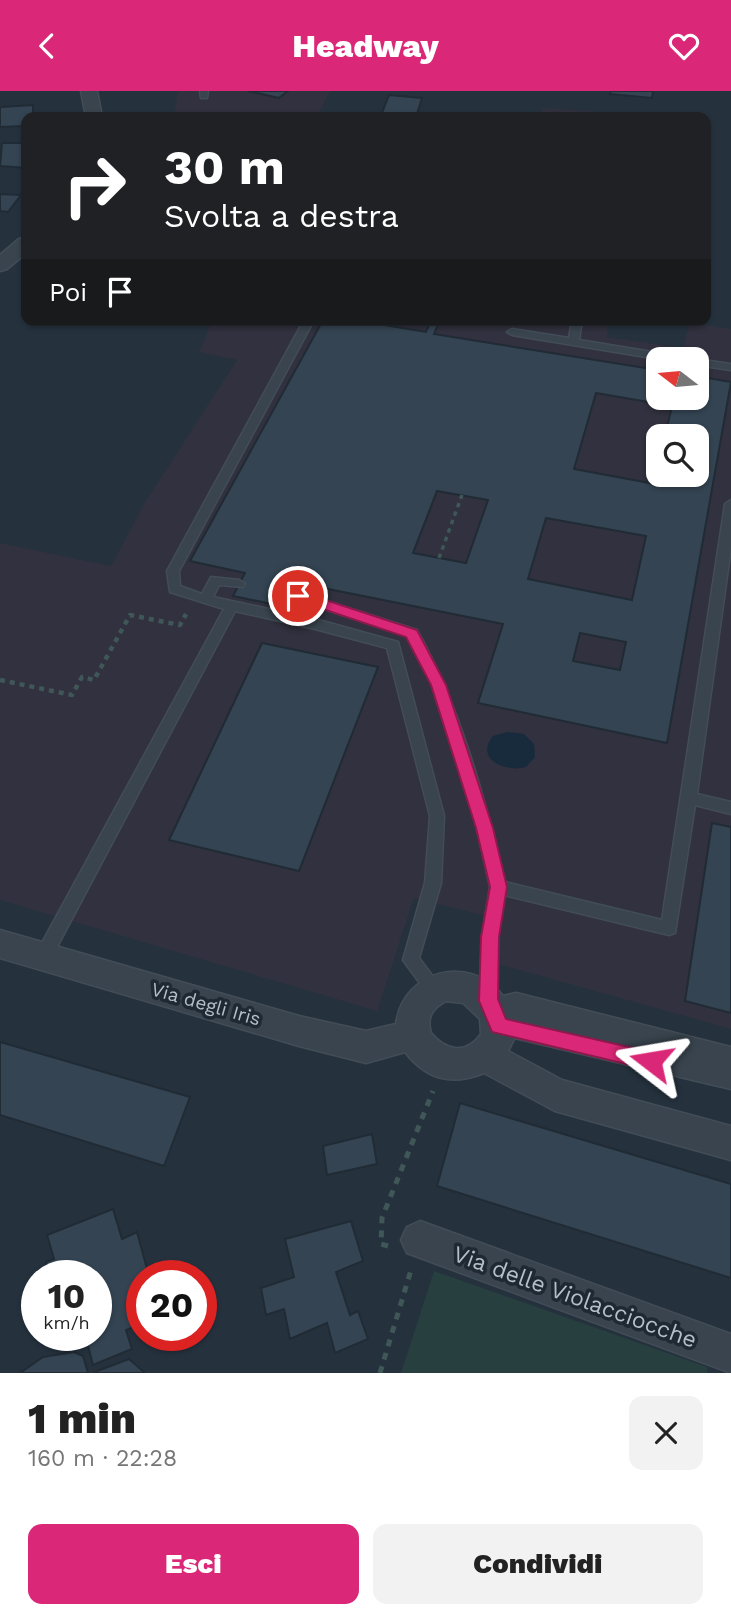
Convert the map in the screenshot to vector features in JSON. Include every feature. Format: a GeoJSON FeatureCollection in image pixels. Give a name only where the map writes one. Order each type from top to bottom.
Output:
{"type":"FeatureCollection","features":[{"type":"Feature","properties":{"kind":"street"},"geometry":{"type":"LineString","coordinates":[[89,91],[93,112]]}},
{"type":"Feature","properties":{"kind":"street"},"geometry":{"type":"LineString","coordinates":[[0,265],[21,247]]}},
{"type":"Feature","properties":{"kind":"street","name":"Via degli Iris"},"geometry":{"type":"LineString","coordinates":[[0,944],[366,1048],[413,1035]]}},
{"type":"Feature","properties":{"kind":"street"},"geometry":{"type":"LineString","coordinates":[[731,1063],[516,1008],[491,1024],[465,1064],[445,1063],[431,1058],[420,1048],[413,1035],[411,1017],[419,1001],[434,989],[463,986],[481,994],[491,1024],[555,1095],[731,1143]]}},
{"type":"Feature","properties":{"kind":"street","name":"Via delle Violacciocche"},"geometry":{"type":"LineString","coordinates":[[417,1248],[731,1354]]}},
{"type":"Feature","properties":{"kind":"lane"},"geometry":{"type":"LineString","coordinates":[[306,326],[173,571],[174,589],[200,598],[393,645],[412,633]]}},
{"type":"Feature","properties":{"kind":"lane"},"geometry":{"type":"LineString","coordinates":[[573,342],[576,326]]}},
{"type":"Feature","properties":{"kind":"lane"},"geometry":{"type":"LineString","coordinates":[[512,332],[646,354]]}},
{"type":"Feature","properties":{"kind":"lane"},"geometry":{"type":"LineString","coordinates":[[709,364],[731,367]]}},
{"type":"Feature","properties":{"kind":"lane"},"geometry":{"type":"LineString","coordinates":[[498,887],[669,928],[731,504]]}},
{"type":"Feature","properties":{"kind":"lane"},"geometry":{"type":"LineString","coordinates":[[200,598],[215,580],[239,584]]}},
{"type":"Feature","properties":{"kind":"lane"},"geometry":{"type":"LineString","coordinates":[[298,596],[412,633],[439,685],[484,828],[498,887],[490,937],[491,1024],[731,1081]]}},
{"type":"Feature","properties":{"kind":"lane"},"geometry":{"type":"LineString","coordinates":[[43,957],[232,605]]}},
{"type":"Feature","properties":{"kind":"lane"},"geometry":{"type":"LineString","coordinates":[[393,645],[437,816],[433,883],[411,960],[434,989]]}},
{"type":"Feature","properties":{"kind":"lane"},"geometry":{"type":"LineString","coordinates":[[689,798],[731,808]]}},
{"type":"Feature","properties":{"kind":"path"},"geometry":{"type":"LineString","coordinates":[[439,558],[462,495]]}},
{"type":"Feature","properties":{"kind":"path"},"geometry":{"type":"LineString","coordinates":[[0,680],[72,695],[82,677],[94,680],[130,615],[180,625],[200,598]]}},
{"type":"Feature","properties":{"kind":"path"},"geometry":{"type":"LineString","coordinates":[[380,1373],[417,1248],[381,1244],[382,1218],[445,1063]]}},
{"type":"Feature","properties":{"kind":"shaded area"},"geometry":{"type":"Polygon","coordinates":[[[178,91],[330,91],[320,112],[175,112],[178,91]]]}},
{"type":"Feature","properties":{"kind":"shaded area"},"geometry":{"type":"Polygon","coordinates":[[[543,108],[602,112],[541,112],[543,108]]]}},
{"type":"Feature","properties":{"kind":"shaded area"},"geometry":{"type":"Polygon","coordinates":[[[210,326],[608,326],[607,337],[677,347],[646,347],[646,410],[709,410],[709,347],[684,347],[688,326],[731,329],[731,1029],[487,961],[498,919],[414,898],[377,1011],[0,900],[0,543],[111,566],[144,504],[237,360],[199,352],[210,326]]]}},
{"type":"Feature","properties":{"kind":"shaded area"},"geometry":{"type":"Polygon","coordinates":[[[507,732],[524,734],[534,744],[535,757],[526,767],[502,766],[490,757],[488,744],[493,736],[507,732]]]}},
{"type":"Feature","properties":{"kind":"green space"},"geometry":{"type":"Polygon","coordinates":[[[434,1271],[707,1367],[707,1373],[401,1373],[434,1271]]]}},
{"type":"Feature","properties":{"kind":"building"},"geometry":{"type":"Polygon","coordinates":[[[248,91],[288,91],[279,98],[248,91]]]}},
{"type":"Feature","properties":{"kind":"building"},"geometry":{"type":"Polygon","coordinates":[[[611,91],[653,91],[652,98],[610,94],[611,91]]]}},
{"type":"Feature","properties":{"kind":"building"},"geometry":{"type":"Polygon","coordinates":[[[389,95],[422,98],[418,112],[382,112],[389,95]]]}},
{"type":"Feature","properties":{"kind":"building"},"geometry":{"type":"Polygon","coordinates":[[[33,105],[33,112],[21,112],[21,126],[0,127],[0,107],[33,105]]]}},
{"type":"Feature","properties":{"kind":"building"},"geometry":{"type":"Polygon","coordinates":[[[2,143],[21,143],[21,168],[0,166],[2,143]]]}},
{"type":"Feature","properties":{"kind":"building"},"geometry":{"type":"Polygon","coordinates":[[[0,194],[21,195],[8,212],[0,211],[0,194]]]}},
{"type":"Feature","properties":{"kind":"building"},"geometry":{"type":"Polygon","coordinates":[[[320,326],[390,326],[426,332],[428,326],[437,326],[434,334],[646,368],[646,402],[596,393],[574,469],[646,482],[646,487],[709,487],[709,424],[668,424],[671,410],[709,410],[709,378],[731,382],[667,743],[478,703],[503,624],[303,584],[292,608],[233,596],[245,573],[190,561],[320,326]],[[437,491],[413,553],[466,563],[488,500],[437,491]],[[546,518],[528,579],[632,600],[646,536],[546,518]],[[580,633],[573,661],[620,670],[626,642],[580,633]]]}},
{"type":"Feature","properties":{"kind":"building"},"geometry":{"type":"Polygon","coordinates":[[[262,643],[378,667],[299,871],[169,840],[262,643]]]}},
{"type":"Feature","properties":{"kind":"building"},"geometry":{"type":"Polygon","coordinates":[[[712,823],[731,827],[731,1013],[685,1001],[712,823]]]}},
{"type":"Feature","properties":{"kind":"building"},"geometry":{"type":"Polygon","coordinates":[[[0,1042],[190,1097],[164,1166],[0,1115],[0,1042]]]}},
{"type":"Feature","properties":{"kind":"building"},"geometry":{"type":"Polygon","coordinates":[[[460,1103],[731,1184],[731,1278],[437,1186],[460,1103]]]}},
{"type":"Feature","properties":{"kind":"building"},"geometry":{"type":"Polygon","coordinates":[[[372,1134],[377,1164],[327,1175],[323,1146],[372,1134]]]}},
{"type":"Feature","properties":{"kind":"building"},"geometry":{"type":"Polygon","coordinates":[[[113,1209],[122,1239],[137,1232],[145,1260],[126,1260],[127,1351],[93,1365],[89,1351],[112,1351],[112,1260],[51,1260],[54,1259],[47,1235],[113,1209]]]}},
{"type":"Feature","properties":{"kind":"building"},"geometry":{"type":"Polygon","coordinates":[[[351,1221],[363,1261],[336,1272],[350,1315],[358,1311],[368,1339],[335,1353],[327,1323],[290,1339],[284,1309],[266,1315],[261,1288],[294,1277],[285,1239],[351,1221]]]}},
{"type":"Feature","properties":{"kind":"building"},"geometry":{"type":"Polygon","coordinates":[[[74,1352],[83,1356],[88,1373],[20,1373],[43,1357],[74,1352]]]}},
{"type":"Feature","properties":{"kind":"building"},"geometry":{"type":"Polygon","coordinates":[[[129,1359],[145,1373],[92,1373],[129,1359]]]}},
{"type":"Feature","properties":{"kind":"route"},"geometry":{"type":"LineString","coordinates":[[298,596],[412,633],[439,685],[484,828],[498,887],[490,937],[488,1001],[496,1013],[498,1026],[651,1061]]}}]}
